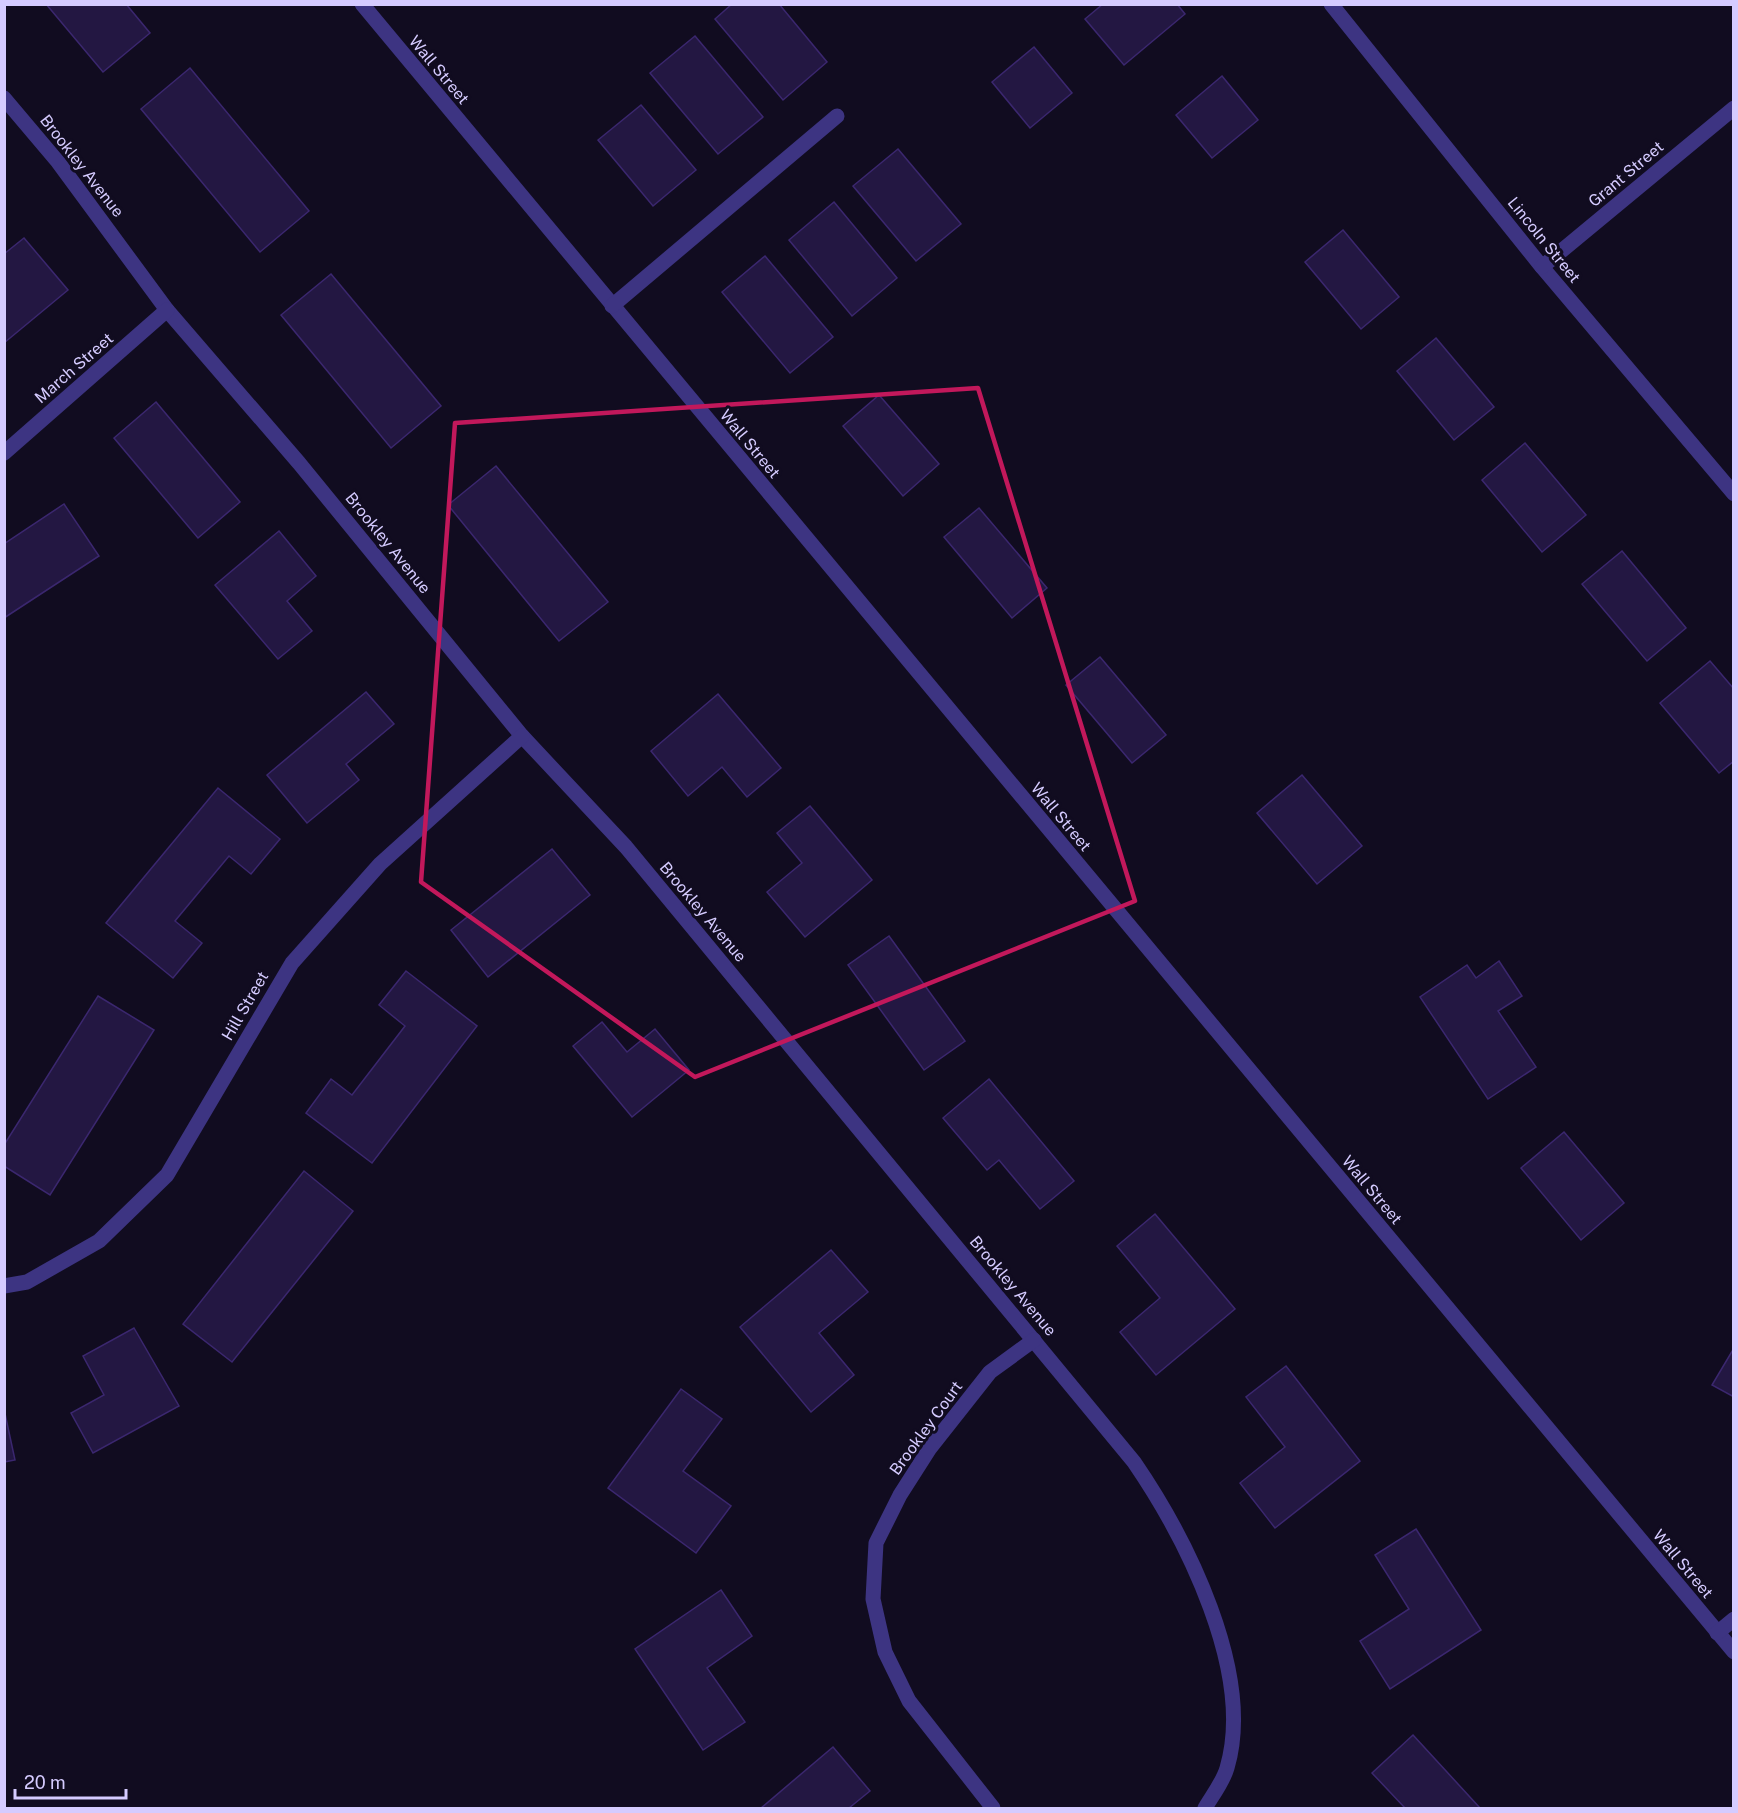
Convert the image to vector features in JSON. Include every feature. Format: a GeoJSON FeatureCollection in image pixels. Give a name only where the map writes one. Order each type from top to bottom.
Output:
{"type":"FeatureCollection","features":[{"type":"Feature","properties":{"kind":"street","name":"Wall Street"},"geometry":{"type":"LineString","coordinates":[[362,4],[1734,1652]]}},
{"type":"Feature","properties":{"kind":"street","name":"Lincoln Street"},"geometry":{"type":"LineString","coordinates":[[1331,4],[1542,267],[1734,494]]}},
{"type":"Feature","properties":{"kind":"street","name":"Brookley Avenue"},"geometry":{"type":"LineString","coordinates":[[4,98],[58,162],[166,310],[299,463],[522,736],[626,848],[1134,1462],[1165,1507],[1190,1556],[1210,1607],[1225,1660],[1235,1714],[1227,1769],[1205,1809]]}},
{"type":"Feature","properties":{"kind":"street","name":"Grant Street"},"geometry":{"type":"LineString","coordinates":[[1542,267],[1734,108]]}},
{"type":"Feature","properties":{"kind":"street"},"geometry":{"type":"LineString","coordinates":[[612,306],[837,116]]}},
{"type":"Feature","properties":{"kind":"street","name":"March Street"},"geometry":{"type":"LineString","coordinates":[[4,453],[166,310]]}},
{"type":"Feature","properties":{"kind":"street","name":"Hill Street"},"geometry":{"type":"LineString","coordinates":[[4,1286],[27,1282],[99,1241],[167,1175],[292,963],[380,864],[522,736]]}},
{"type":"Feature","properties":{"kind":"street","name":"Brookley Court"},"geometry":{"type":"LineString","coordinates":[[993,1809],[909,1701],[885,1652],[873,1599],[876,1543],[900,1495],[930,1448],[990,1372],[1034,1340]]}},
{"type":"Feature","properties":{"kind":"street"},"geometry":{"type":"LineString","coordinates":[[1717,1633],[1734,1619]]}},
{"type":"Feature","properties":{"kind":"highlighted area"},"geometry":{"type":"Polygon","coordinates":[[[978,388],[1135,901],[695,1077],[421,882],[455,423],[978,388]]]}},
{"type":"Feature","properties":{"kind":"building"},"geometry":{"type":"Polygon","coordinates":[[[46,4],[126,4],[150,33],[103,72],[46,4]]]}},
{"type":"Feature","properties":{"kind":"building"},"geometry":{"type":"Polygon","coordinates":[[[732,4],[779,4],[827,62],[783,100],[715,19],[732,4]]]}},
{"type":"Feature","properties":{"kind":"building"},"geometry":{"type":"Polygon","coordinates":[[[1103,4],[1177,4],[1185,14],[1124,65],[1085,19],[1103,4]]]}},
{"type":"Feature","properties":{"kind":"building"},"geometry":{"type":"Polygon","coordinates":[[[695,36],[763,117],[718,154],[650,73],[695,36]]]}},
{"type":"Feature","properties":{"kind":"building"},"geometry":{"type":"Polygon","coordinates":[[[1034,47],[1072,93],[1030,128],[992,82],[1034,47]]]}},
{"type":"Feature","properties":{"kind":"building"},"geometry":{"type":"Polygon","coordinates":[[[190,68],[309,211],[260,252],[141,109],[190,68]]]}},
{"type":"Feature","properties":{"kind":"building"},"geometry":{"type":"Polygon","coordinates":[[[1222,76],[1258,120],[1212,158],[1176,115],[1222,76]]]}},
{"type":"Feature","properties":{"kind":"building"},"geometry":{"type":"Polygon","coordinates":[[[641,105],[696,170],[653,206],[598,140],[641,105]]]}},
{"type":"Feature","properties":{"kind":"building"},"geometry":{"type":"Polygon","coordinates":[[[898,149],[961,224],[916,261],[853,186],[898,149]]]}},
{"type":"Feature","properties":{"kind":"building"},"geometry":{"type":"Polygon","coordinates":[[[834,202],[897,278],[852,316],[789,240],[834,202]]]}},
{"type":"Feature","properties":{"kind":"building"},"geometry":{"type":"Polygon","coordinates":[[[1343,230],[1399,297],[1361,329],[1305,262],[1343,230]]]}},
{"type":"Feature","properties":{"kind":"building"},"geometry":{"type":"Polygon","coordinates":[[[24,238],[68,290],[4,343],[4,254],[24,238]]]}},
{"type":"Feature","properties":{"kind":"building"},"geometry":{"type":"Polygon","coordinates":[[[765,256],[833,337],[790,373],[722,292],[765,256]]]}},
{"type":"Feature","properties":{"kind":"building"},"geometry":{"type":"Polygon","coordinates":[[[331,274],[441,406],[391,448],[281,315],[331,274]]]}},
{"type":"Feature","properties":{"kind":"building"},"geometry":{"type":"Polygon","coordinates":[[[1436,338],[1494,407],[1454,440],[1397,371],[1436,338]]]}},
{"type":"Feature","properties":{"kind":"building"},"geometry":{"type":"Polygon","coordinates":[[[879,395],[939,464],[903,496],[843,426],[879,395]]]}},
{"type":"Feature","properties":{"kind":"building"},"geometry":{"type":"Polygon","coordinates":[[[156,402],[240,502],[198,538],[114,438],[156,402]]]}},
{"type":"Feature","properties":{"kind":"building"},"geometry":{"type":"Polygon","coordinates":[[[1525,443],[1586,515],[1542,552],[1482,480],[1525,443]]]}},
{"type":"Feature","properties":{"kind":"building"},"geometry":{"type":"Polygon","coordinates":[[[496,466],[608,602],[559,641],[448,505],[496,466]]]}},
{"type":"Feature","properties":{"kind":"building"},"geometry":{"type":"Polygon","coordinates":[[[64,504],[99,556],[4,618],[4,544],[64,504]]]}},
{"type":"Feature","properties":{"kind":"building"},"geometry":{"type":"Polygon","coordinates":[[[979,508],[1047,588],[1012,618],[944,537],[979,508]]]}},
{"type":"Feature","properties":{"kind":"building"},"geometry":{"type":"Polygon","coordinates":[[[279,531],[316,576],[287,601],[312,631],[278,659],[215,585],[279,531]]]}},
{"type":"Feature","properties":{"kind":"building"},"geometry":{"type":"Polygon","coordinates":[[[1622,551],[1686,628],[1647,661],[1582,584],[1622,551]]]}},
{"type":"Feature","properties":{"kind":"building"},"geometry":{"type":"Polygon","coordinates":[[[1100,657],[1166,735],[1132,763],[1066,685],[1100,657]]]}},
{"type":"Feature","properties":{"kind":"building"},"geometry":{"type":"Polygon","coordinates":[[[1710,661],[1734,689],[1734,761],[1719,773],[1660,703],[1710,661]]]}},
{"type":"Feature","properties":{"kind":"building"},"geometry":{"type":"Polygon","coordinates":[[[366,692],[394,724],[346,764],[359,780],[307,823],[267,775],[366,692]]]}},
{"type":"Feature","properties":{"kind":"building"},"geometry":{"type":"Polygon","coordinates":[[[718,694],[781,768],[747,797],[722,767],[688,796],[651,751],[718,694]]]}},
{"type":"Feature","properties":{"kind":"building"},"geometry":{"type":"Polygon","coordinates":[[[1302,775],[1362,846],[1317,884],[1257,813],[1302,775]]]}},
{"type":"Feature","properties":{"kind":"building"},"geometry":{"type":"Polygon","coordinates":[[[218,788],[280,839],[251,874],[229,856],[175,921],[202,943],[173,978],[106,923],[218,788]]]}},
{"type":"Feature","properties":{"kind":"building"},"geometry":{"type":"Polygon","coordinates":[[[810,806],[872,880],[805,937],[767,892],[802,863],[777,833],[810,806]]]}},
{"type":"Feature","properties":{"kind":"building"},"geometry":{"type":"Polygon","coordinates":[[[552,849],[590,895],[488,977],[451,930],[552,849]]]}},
{"type":"Feature","properties":{"kind":"building"},"geometry":{"type":"Polygon","coordinates":[[[889,936],[965,1041],[924,1070],[848,965],[889,936]]]}},
{"type":"Feature","properties":{"kind":"building"},"geometry":{"type":"Polygon","coordinates":[[[1499,961],[1522,996],[1498,1011],[1536,1067],[1488,1099],[1420,997],[1467,965],[1476,978],[1499,961]]]}},
{"type":"Feature","properties":{"kind":"building"},"geometry":{"type":"Polygon","coordinates":[[[406,971],[477,1026],[372,1163],[306,1113],[331,1079],[352,1095],[405,1026],[379,1005],[406,971]]]}},
{"type":"Feature","properties":{"kind":"building"},"geometry":{"type":"Polygon","coordinates":[[[98,996],[154,1030],[50,1195],[4,1166],[4,1145],[98,996]]]}},
{"type":"Feature","properties":{"kind":"building"},"geometry":{"type":"Polygon","coordinates":[[[602,1022],[627,1052],[655,1029],[689,1070],[632,1117],[573,1046],[602,1022]]]}},
{"type":"Feature","properties":{"kind":"building"},"geometry":{"type":"Polygon","coordinates":[[[989,1079],[1074,1181],[1040,1209],[999,1160],[987,1170],[943,1118],[989,1079]]]}},
{"type":"Feature","properties":{"kind":"building"},"geometry":{"type":"Polygon","coordinates":[[[1564,1132],[1624,1203],[1581,1240],[1521,1168],[1564,1132]]]}},
{"type":"Feature","properties":{"kind":"building"},"geometry":{"type":"Polygon","coordinates":[[[304,1171],[353,1211],[232,1362],[183,1324],[304,1171]]]}},
{"type":"Feature","properties":{"kind":"building"},"geometry":{"type":"Polygon","coordinates":[[[1155,1214],[1235,1309],[1156,1375],[1120,1332],[1160,1298],[1117,1246],[1155,1214]]]}},
{"type":"Feature","properties":{"kind":"building"},"geometry":{"type":"Polygon","coordinates":[[[831,1250],[868,1292],[819,1333],[854,1375],[811,1412],[740,1327],[831,1250]]]}},
{"type":"Feature","properties":{"kind":"building"},"geometry":{"type":"Polygon","coordinates":[[[134,1328],[179,1406],[93,1453],[71,1413],[104,1395],[83,1356],[134,1328]]]}},
{"type":"Feature","properties":{"kind":"building"},"geometry":{"type":"Polygon","coordinates":[[[1734,1348],[1734,1397],[1712,1385],[1734,1348]]]}},
{"type":"Feature","properties":{"kind":"building"},"geometry":{"type":"Polygon","coordinates":[[[1286,1366],[1360,1461],[1275,1528],[1240,1483],[1285,1447],[1246,1397],[1286,1366]]]}},
{"type":"Feature","properties":{"kind":"building"},"geometry":{"type":"Polygon","coordinates":[[[681,1389],[722,1419],[683,1471],[731,1506],[696,1553],[608,1488],[681,1389]]]}},
{"type":"Feature","properties":{"kind":"building"},"geometry":{"type":"Polygon","coordinates":[[[4,1409],[15,1460],[4,1462],[4,1409]]]}},
{"type":"Feature","properties":{"kind":"building"},"geometry":{"type":"Polygon","coordinates":[[[1416,1529],[1481,1630],[1390,1689],[1360,1641],[1409,1609],[1375,1555],[1416,1529]]]}},
{"type":"Feature","properties":{"kind":"building"},"geometry":{"type":"Polygon","coordinates":[[[721,1590],[752,1636],[707,1668],[745,1722],[703,1750],[635,1649],[721,1590]]]}},
{"type":"Feature","properties":{"kind":"building"},"geometry":{"type":"Polygon","coordinates":[[[1413,1735],[1480,1808],[1405,1808],[1372,1773],[1413,1735]]]}},
{"type":"Feature","properties":{"kind":"building"},"geometry":{"type":"Polygon","coordinates":[[[833,1747],[870,1791],[849,1808],[761,1808],[833,1747]]]}}]}
